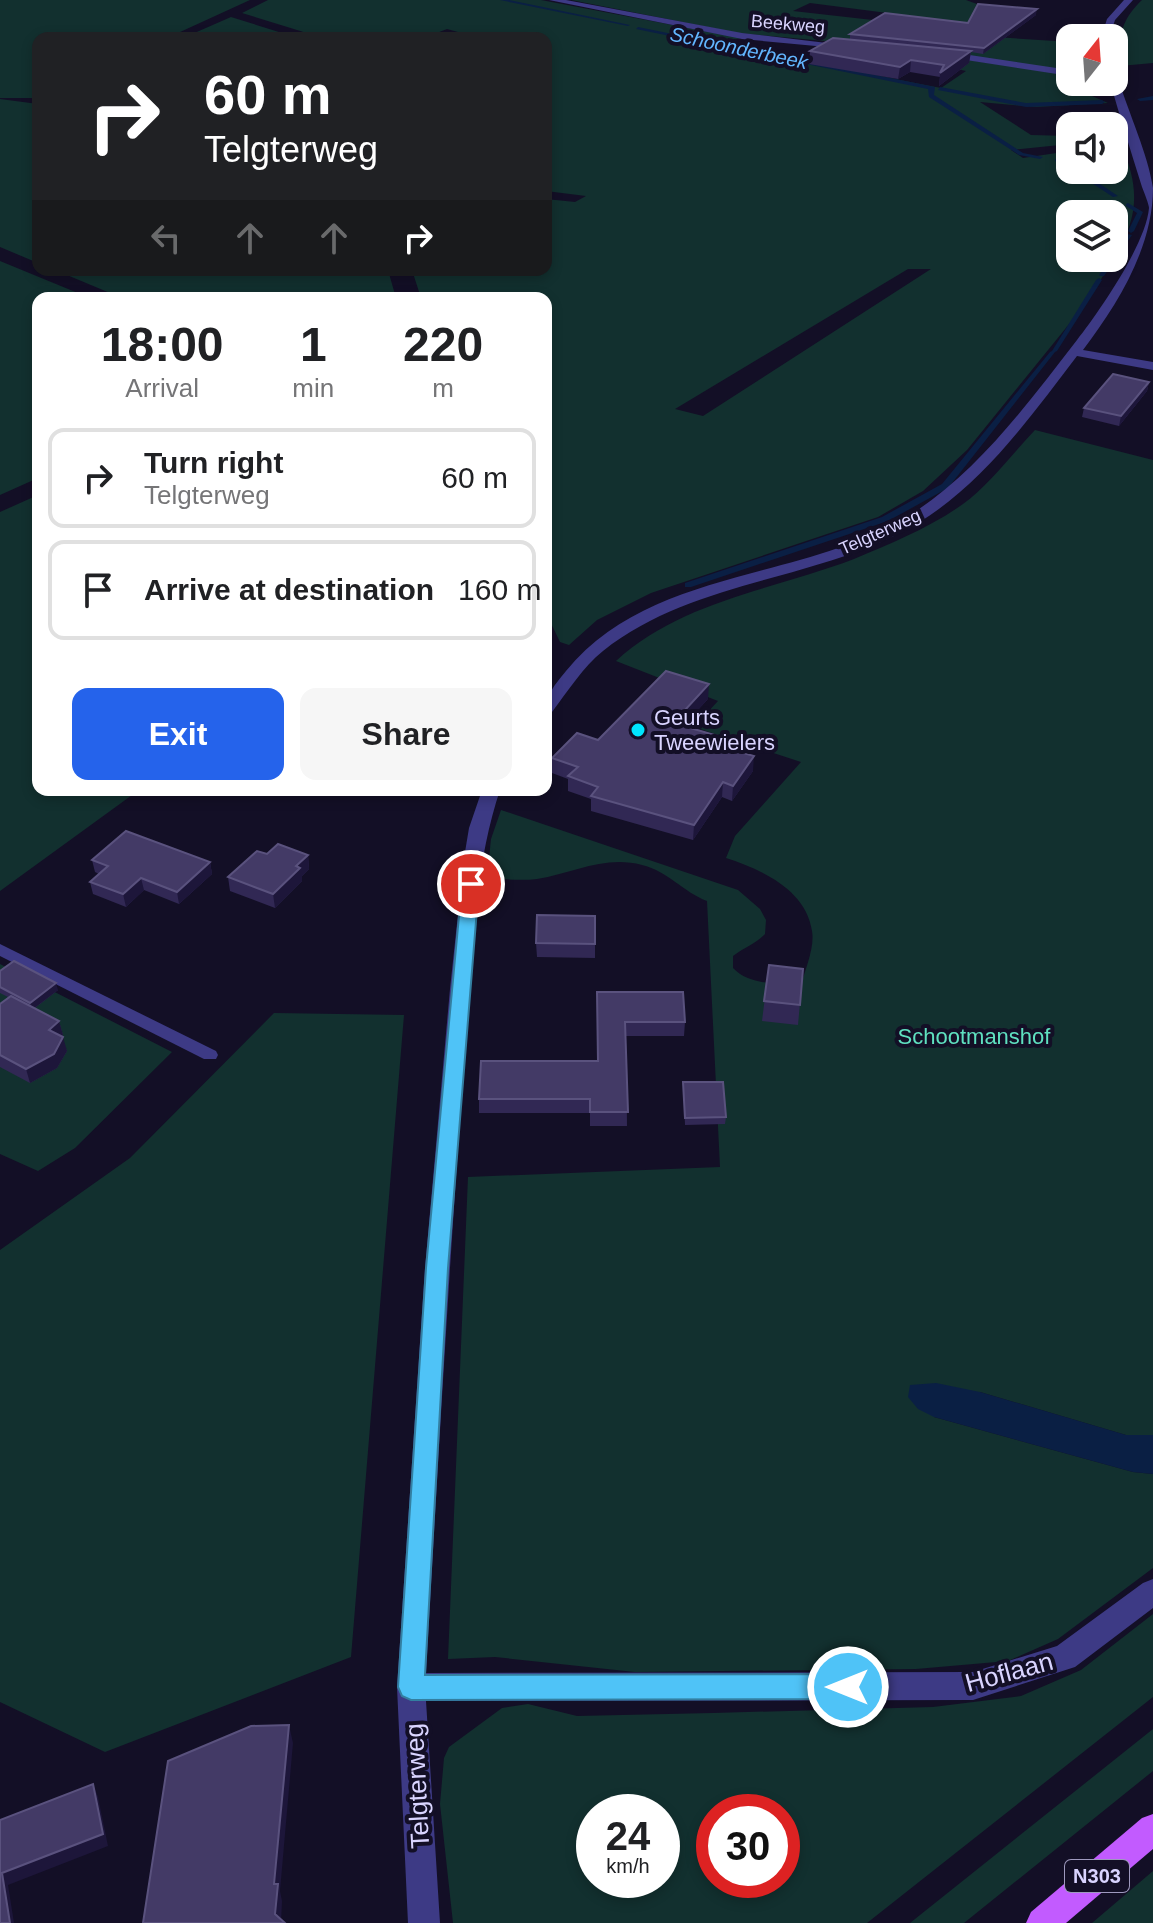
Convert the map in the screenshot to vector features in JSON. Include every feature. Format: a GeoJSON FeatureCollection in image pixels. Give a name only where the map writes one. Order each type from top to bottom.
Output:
{"type":"FeatureCollection","features":[{"type":"Feature","properties":{"kind":"main road","name":"N303"},"geometry":{"type":"LineString","coordinates":[[1042,1923],[1153,1829]]}},
{"type":"Feature","properties":{"kind":"street","name":"Beekweg"},"geometry":{"type":"LineString","coordinates":[[553,0],[742,36],[852,46]]}},
{"type":"Feature","properties":{"kind":"street"},"geometry":{"type":"LineString","coordinates":[[1109,24],[1129,0]]}},
{"type":"Feature","properties":{"kind":"street"},"geometry":{"type":"LineString","coordinates":[[931,53],[1056,71]]}},
{"type":"Feature","properties":{"kind":"street","name":"Telgterweg"},"geometry":{"type":"LineString","coordinates":[[552,700],[574,671],[598,647],[634,623],[679,601],[853,547],[909,523],[945,500],[1015,426],[1105,315],[1146,237],[1153,207],[1119,96]]}},
{"type":"Feature","properties":{"kind":"street"},"geometry":{"type":"LineString","coordinates":[[1075,352],[1153,366]]}},
{"type":"Feature","properties":{"kind":"street","name":"Telgterweg"},"geometry":{"type":"LineString","coordinates":[[424,1923],[411,1687],[437,1268],[459,1005],[473,858],[478,828],[489,796]]}},
{"type":"Feature","properties":{"kind":"street","name":"Hoflaan"},"geometry":{"type":"LineString","coordinates":[[411,1687],[973,1686],[1065,1657],[1153,1592]]}},
{"type":"Feature","properties":{"kind":"lane"},"geometry":{"type":"LineString","coordinates":[[0,949],[210,1055]]}},
{"type":"Feature","properties":{"kind":"green space"},"geometry":{"type":"Polygon","coordinates":[[[0,0],[250,0],[180,32],[32,32],[32,98],[0,98],[0,0]]]}},
{"type":"Feature","properties":{"kind":"green space"},"geometry":{"type":"Polygon","coordinates":[[[268,0],[541,0],[741,38],[716,44],[941,88],[966,71],[943,66],[955,58],[1056,73],[1056,96],[1092,96],[1108,103],[1036,107],[980,102],[1031,135],[1056,136],[1056,145],[1011,150],[1023,158],[1056,153],[1056,184],[1128,184],[1128,164],[1134,189],[1132,216],[1128,229],[1128,200],[1056,200],[1056,272],[1105,272],[1087,302],[967,450],[923,491],[878,517],[651,593],[597,620],[569,645],[560,642],[552,625],[552,292],[419,292],[414,276],[552,276],[552,200],[575,202],[586,196],[552,192],[552,32],[458,32],[447,29],[439,32],[304,32],[242,13],[268,0]],[[908,269],[675,409],[703,416],[931,269],[908,269]]]}},
{"type":"Feature","properties":{"kind":"green space"},"geometry":{"type":"Polygon","coordinates":[[[571,0],[966,0],[985,7],[975,21],[965,23],[810,3],[793,11],[979,32],[978,36],[1056,41],[1056,69],[934,51],[738,33],[571,0]]]}},
{"type":"Feature","properties":{"kind":"green space"},"geometry":{"type":"Polygon","coordinates":[[[1142,0],[1153,0],[1153,63],[1128,65],[1128,24],[1124,24],[1142,0]]]}},
{"type":"Feature","properties":{"kind":"green space"},"geometry":{"type":"Polygon","coordinates":[[[231,17],[279,32],[197,32],[231,17]]]}},
{"type":"Feature","properties":{"kind":"green space"},"geometry":{"type":"Polygon","coordinates":[[[0,99],[32,103],[32,260],[0,247],[0,99]]]}},
{"type":"Feature","properties":{"kind":"green space"},"geometry":{"type":"Polygon","coordinates":[[[0,261],[75,292],[32,292],[32,481],[0,495],[0,261]]]}},
{"type":"Feature","properties":{"kind":"green space"},"geometry":{"type":"Polygon","coordinates":[[[69,276],[390,276],[394,292],[108,292],[69,276]]]}},
{"type":"Feature","properties":{"kind":"green space","name":"Schootmanshof"},"geometry":{"type":"Polygon","coordinates":[[[1035,430],[1153,460],[1153,1435],[1126,1435],[980,1392],[934,1417],[1133,1472],[1153,1474],[1153,1568],[1058,1639],[1008,1661],[916,1669],[635,1672],[495,1657],[448,1659],[468,1177],[720,1167],[707,901],[660,872],[628,862],[602,863],[537,879],[487,878],[491,839],[501,810],[738,890],[760,909],[766,920],[765,934],[733,956],[733,968],[756,981],[801,985],[813,937],[801,903],[767,875],[726,858],[735,836],[801,762],[694,727],[718,701],[616,661],[669,624],[729,599],[854,559],[938,520],[982,488],[1035,430]]]}},
{"type":"Feature","properties":{"kind":"green space"},"geometry":{"type":"Polygon","coordinates":[[[32,498],[32,796],[131,796],[0,891],[0,512],[32,498]]]}},
{"type":"Feature","properties":{"kind":"green space"},"geometry":{"type":"Polygon","coordinates":[[[0,964],[172,1052],[75,1148],[38,1171],[0,1154],[0,964]]]}},
{"type":"Feature","properties":{"kind":"green space"},"geometry":{"type":"Polygon","coordinates":[[[274,1013],[404,1015],[351,1657],[105,1752],[0,1702],[0,1250],[130,1158],[274,1013]]]}},
{"type":"Feature","properties":{"kind":"green space"},"geometry":{"type":"Polygon","coordinates":[[[1153,1614],[1153,1697],[867,1923],[453,1923],[440,1804],[444,1758],[449,1747],[502,1708],[528,1704],[577,1716],[933,1707],[1021,1696],[1081,1670],[1153,1614]]]}},
{"type":"Feature","properties":{"kind":"green space"},"geometry":{"type":"Polygon","coordinates":[[[1153,1729],[1153,1771],[964,1923],[910,1923],[1153,1729]]]}},
{"type":"Feature","properties":{"kind":"green space"},"geometry":{"type":"Polygon","coordinates":[[[1153,1871],[1153,1923],[1092,1923],[1153,1871]]]}},
{"type":"Feature","properties":{"kind":"water"},"geometry":{"type":"Polygon","coordinates":[[[936,1383],[980,1392],[1126,1435],[1153,1435],[1153,1474],[1133,1472],[934,1417],[918,1409],[908,1397],[910,1385],[936,1383]]]}},
{"type":"Feature","properties":{"kind":"building"},"geometry":{"type":"Polygon","coordinates":[[[978,4],[1037,9],[984,48],[850,34],[885,13],[968,23],[978,4]]]}},
{"type":"Feature","properties":{"kind":"building"},"geometry":{"type":"Polygon","coordinates":[[[833,38],[971,51],[940,73],[944,65],[911,60],[900,67],[810,51],[833,38]]]}},
{"type":"Feature","properties":{"kind":"building"},"geometry":{"type":"Polygon","coordinates":[[[1113,374],[1149,382],[1121,416],[1084,408],[1113,374]]]}},
{"type":"Feature","properties":{"kind":"building"},"geometry":{"type":"Polygon","coordinates":[[[666,671],[709,684],[673,723],[739,742],[733,750],[754,756],[733,786],[723,782],[694,825],[591,796],[598,787],[568,776],[578,767],[552,758],[577,733],[598,740],[666,671]]]}},
{"type":"Feature","properties":{"kind":"building"},"geometry":{"type":"Polygon","coordinates":[[[126,831],[210,862],[177,892],[141,878],[123,894],[90,882],[108,866],[92,860],[126,831]]]}},
{"type":"Feature","properties":{"kind":"building"},"geometry":{"type":"Polygon","coordinates":[[[278,844],[308,855],[296,866],[300,868],[273,894],[228,877],[257,851],[267,854],[278,844]]]}},
{"type":"Feature","properties":{"kind":"building"},"geometry":{"type":"Polygon","coordinates":[[[537,915],[595,916],[595,944],[536,943],[537,915]]]}},
{"type":"Feature","properties":{"kind":"building"},"geometry":{"type":"Polygon","coordinates":[[[14,961],[56,983],[30,1003],[0,987],[0,971],[14,961]]]}},
{"type":"Feature","properties":{"kind":"building"},"geometry":{"type":"Polygon","coordinates":[[[769,965],[803,969],[800,1005],[764,1001],[769,965]]]}},
{"type":"Feature","properties":{"kind":"building"},"geometry":{"type":"Polygon","coordinates":[[[597,992],[683,992],[685,1022],[625,1022],[628,1112],[590,1112],[590,1099],[479,1099],[481,1061],[598,1061],[597,992]]]}},
{"type":"Feature","properties":{"kind":"building"},"geometry":{"type":"Polygon","coordinates":[[[11,996],[59,1021],[49,1030],[63,1037],[54,1054],[26,1069],[0,1055],[0,1004],[11,996]]]}},
{"type":"Feature","properties":{"kind":"building"},"geometry":{"type":"Polygon","coordinates":[[[683,1082],[723,1082],[726,1117],[685,1118],[683,1082]]]}},
{"type":"Feature","properties":{"kind":"building"},"geometry":{"type":"Polygon","coordinates":[[[289,1725],[274,1884],[278,1884],[275,1914],[285,1923],[143,1923],[168,1761],[251,1726],[289,1725]]]}},
{"type":"Feature","properties":{"kind":"building"},"geometry":{"type":"Polygon","coordinates":[[[93,1784],[103,1834],[2,1873],[10,1923],[0,1923],[0,1820],[93,1784]]]}},
{"type":"Feature","properties":{"kind":"waterway","name":"Schoonderbeek"},"geometry":{"type":"LineString","coordinates":[[502,0],[628,25]]}},
{"type":"Feature","properties":{"kind":"waterway","name":"Schoonderbeek"},"geometry":{"type":"LineString","coordinates":[[638,28],[933,88]]}},
{"type":"Feature","properties":{"kind":"waterway"},"geometry":{"type":"LineString","coordinates":[[931,88],[931,96],[1021,154],[1040,157]]}},
{"type":"Feature","properties":{"kind":"waterway","name":"Schoonderbeek"},"geometry":{"type":"LineString","coordinates":[[940,89],[1026,105],[1102,102]]}},
{"type":"Feature","properties":{"kind":"waterway","name":"Schoonderbeek"},"geometry":{"type":"LineString","coordinates":[[1140,99],[1153,98]]}},
{"type":"Feature","properties":{"kind":"waterway"},"geometry":{"type":"LineString","coordinates":[[1097,184],[1115,196]]}},
{"type":"Feature","properties":{"kind":"waterway"},"geometry":{"type":"LineString","coordinates":[[1128,205],[1140,212],[1131,231]]}},
{"type":"Feature","properties":{"kind":"waterway"},"geometry":{"type":"LineString","coordinates":[[1055,350],[1099,280]]}},
{"type":"Feature","properties":{"kind":"waterway"},"geometry":{"type":"LineString","coordinates":[[688,585],[885,519],[945,486],[1052,353]]}},
{"type":"Feature","properties":{"kind":"place","name":"Geurts Tweewielers"},"geometry":{"type":"Point","coordinates":[638,730]}},
{"type":"Feature","properties":{"kind":"route"},"geometry":{"type":"LineString","coordinates":[[471,884],[437,1268],[411,1687],[848,1687]]}}]}
